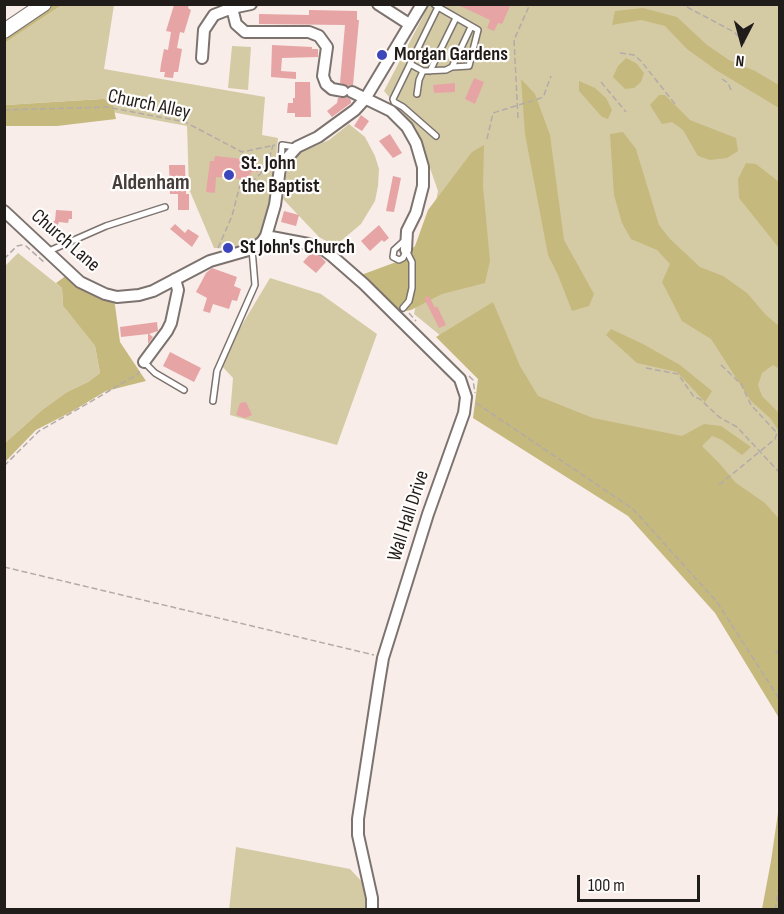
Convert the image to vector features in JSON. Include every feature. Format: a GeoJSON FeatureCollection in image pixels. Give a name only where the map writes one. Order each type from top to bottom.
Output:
{"type":"FeatureCollection","features":[{"type":"Feature","properties":{"kind":"main road"},"geometry":{"type":"LineString","coordinates":[[4,31],[44,4]]}},
{"type":"Feature","properties":{"kind":"street"},"geometry":{"type":"LineString","coordinates":[[202,58],[204,30],[214,15],[251,4]]}},
{"type":"Feature","properties":{"kind":"street"},"geometry":{"type":"LineString","coordinates":[[378,4],[410,24]]}},
{"type":"Feature","properties":{"kind":"street"},"geometry":{"type":"LineString","coordinates":[[422,4],[365,99],[344,119],[318,137],[297,147],[280,168],[266,236],[309,244],[332,256],[364,284],[460,379],[466,397]]}},
{"type":"Feature","properties":{"kind":"street"},"geometry":{"type":"LineString","coordinates":[[232,8],[236,24],[245,32],[309,32],[320,36],[327,47],[323,76],[326,84],[332,89],[394,108],[416,143],[423,167],[423,186],[406,244]]}},
{"type":"Feature","properties":{"kind":"street","name":"Church Lane"},"geometry":{"type":"LineString","coordinates":[[4,211],[66,271],[95,290],[117,297],[153,291],[218,258],[252,249],[266,236]]}},
{"type":"Feature","properties":{"kind":"street"},"geometry":{"type":"LineString","coordinates":[[144,362],[171,323],[178,290],[175,279]]}},
{"type":"Feature","properties":{"kind":"street","name":"Wall Hall Drive"},"geometry":{"type":"LineString","coordinates":[[372,909],[372,898],[358,835],[358,819],[383,658],[428,514],[464,413],[466,397]]}},
{"type":"Feature","properties":{"kind":"lane"},"geometry":{"type":"LineString","coordinates":[[410,64],[426,71],[469,66],[478,30],[436,6],[393,99],[394,108],[403,107],[436,136]]}},
{"type":"Feature","properties":{"kind":"lane"},"geometry":{"type":"LineString","coordinates":[[417,94],[419,80],[456,18]]}},
{"type":"Feature","properties":{"kind":"lane"},"geometry":{"type":"LineString","coordinates":[[452,67],[471,27]]}},
{"type":"Feature","properties":{"kind":"lane"},"geometry":{"type":"LineString","coordinates":[[280,168],[282,145],[297,147]]}},
{"type":"Feature","properties":{"kind":"lane"},"geometry":{"type":"LineString","coordinates":[[47,252],[106,226],[165,207]]}},
{"type":"Feature","properties":{"kind":"lane"},"geometry":{"type":"LineString","coordinates":[[404,308],[409,301],[412,288],[412,262],[406,244]]}},
{"type":"Feature","properties":{"kind":"lane"},"geometry":{"type":"LineString","coordinates":[[213,401],[217,371],[255,285],[252,249]]}},
{"type":"Feature","properties":{"kind":"lane"},"geometry":{"type":"LineString","coordinates":[[144,362],[155,373],[184,390]]}},
{"type":"Feature","properties":{"kind":"path"},"geometry":{"type":"LineString","coordinates":[[518,118],[514,40],[530,4]]}},
{"type":"Feature","properties":{"kind":"path"},"geometry":{"type":"LineString","coordinates":[[687,7],[734,32],[746,44]]}},
{"type":"Feature","properties":{"kind":"path"},"geometry":{"type":"LineString","coordinates":[[620,53],[634,55],[642,61],[675,104]]}},
{"type":"Feature","properties":{"kind":"path"},"geometry":{"type":"LineString","coordinates":[[488,139],[493,113],[541,98],[551,76]]}},
{"type":"Feature","properties":{"kind":"path"},"geometry":{"type":"LineString","coordinates":[[722,80],[728,83],[731,90]]}},
{"type":"Feature","properties":{"kind":"path"},"geometry":{"type":"LineString","coordinates":[[601,82],[626,112]]}},
{"type":"Feature","properties":{"kind":"path","name":"Church Alley"},"geometry":{"type":"LineString","coordinates":[[4,110],[107,107],[185,122],[242,152],[273,144],[282,145]]}},
{"type":"Feature","properties":{"kind":"path"},"geometry":{"type":"LineString","coordinates":[[267,168],[273,144]]}},
{"type":"Feature","properties":{"kind":"path"},"geometry":{"type":"LineString","coordinates":[[218,258],[218,247],[232,216],[241,181],[253,181],[261,173],[262,167]]}},
{"type":"Feature","properties":{"kind":"path"},"geometry":{"type":"LineString","coordinates":[[4,259],[17,246],[22,245],[56,272],[66,271]]}},
{"type":"Feature","properties":{"kind":"path"},"geometry":{"type":"LineString","coordinates":[[4,466],[39,431],[138,374],[144,362]]}},
{"type":"Feature","properties":{"kind":"path"},"geometry":{"type":"LineString","coordinates":[[719,485],[775,439],[777,433],[751,405],[741,384],[720,364]]}},
{"type":"Feature","properties":{"kind":"path"},"geometry":{"type":"LineString","coordinates":[[645,368],[678,374],[694,397],[700,399],[719,417],[737,427],[779,472]]}},
{"type":"Feature","properties":{"kind":"path"},"geometry":{"type":"LineString","coordinates":[[466,397],[633,509],[717,602],[780,700]]}},
{"type":"Feature","properties":{"kind":"path"},"geometry":{"type":"LineString","coordinates":[[4,567],[383,658]]}},
{"type":"Feature","properties":{"kind":"path"},"geometry":{"type":"LineString","coordinates":[[778,578],[780,583]]}},
{"type":"Feature","properties":{"kind":"path"},"geometry":{"type":"LineString","coordinates":[[780,650],[776,652],[780,658]]}},
{"type":"Feature","properties":{"kind":"path"},"geometry":{"type":"LineString","coordinates":[[775,909],[780,881]]}},
{"type":"Feature","properties":{"kind":"shaded area"},"geometry":{"type":"Polygon","coordinates":[[[52,5],[62,5],[5,43],[4,36],[52,5]]]}},
{"type":"Feature","properties":{"kind":"shaded area"},"geometry":{"type":"Polygon","coordinates":[[[62,5],[114,5],[104,69],[265,97],[262,135],[278,138],[268,227],[257,243],[241,249],[214,248],[189,189],[187,126],[101,110],[101,99],[5,105],[5,43],[62,5]]]}},
{"type":"Feature","properties":{"kind":"shaded area"},"geometry":{"type":"Polygon","coordinates":[[[429,5],[779,5],[779,684],[635,494],[414,314],[438,191],[416,128],[384,91],[429,5]]]}},
{"type":"Feature","properties":{"kind":"shaded area"},"geometry":{"type":"Polygon","coordinates":[[[643,8],[677,17],[707,45],[729,60],[779,85],[779,108],[716,70],[687,49],[665,26],[641,20],[612,25],[615,11],[643,8]]]}},
{"type":"Feature","properties":{"kind":"shaded area"},"geometry":{"type":"Polygon","coordinates":[[[232,46],[251,47],[248,90],[228,88],[232,46]]]}},
{"type":"Feature","properties":{"kind":"shaded area"},"geometry":{"type":"Polygon","coordinates":[[[626,58],[636,63],[644,73],[641,82],[634,88],[625,89],[613,77],[618,66],[626,58]]]}},
{"type":"Feature","properties":{"kind":"shaded area"},"geometry":{"type":"Polygon","coordinates":[[[521,79],[535,94],[550,135],[564,240],[594,294],[589,306],[572,311],[548,255],[525,134],[521,79]]]}},
{"type":"Feature","properties":{"kind":"shaded area"},"geometry":{"type":"Polygon","coordinates":[[[579,81],[595,88],[606,98],[612,110],[608,119],[602,117],[579,91],[579,81]]]}},
{"type":"Feature","properties":{"kind":"shaded area"},"geometry":{"type":"Polygon","coordinates":[[[659,95],[665,95],[690,120],[736,138],[738,151],[727,158],[710,160],[698,156],[683,130],[672,122],[662,124],[650,105],[659,95]]]}},
{"type":"Feature","properties":{"kind":"shaded area"},"geometry":{"type":"Polygon","coordinates":[[[102,99],[112,101],[116,119],[57,126],[5,126],[5,105],[102,99]]]}},
{"type":"Feature","properties":{"kind":"shaded area"},"geometry":{"type":"Polygon","coordinates":[[[349,124],[365,137],[375,156],[379,169],[378,186],[375,201],[361,224],[335,246],[319,237],[283,199],[287,170],[292,159],[299,153],[329,140],[349,124]]]}},
{"type":"Feature","properties":{"kind":"shaded area"},"geometry":{"type":"Polygon","coordinates":[[[623,132],[636,149],[659,225],[670,239],[700,267],[723,276],[747,293],[779,326],[779,369],[773,365],[762,373],[758,385],[762,396],[779,413],[779,431],[770,418],[751,401],[711,339],[682,321],[662,282],[670,264],[657,250],[631,239],[622,223],[614,195],[610,134],[623,132]]]}},
{"type":"Feature","properties":{"kind":"shaded area"},"geometry":{"type":"Polygon","coordinates":[[[484,145],[483,186],[490,261],[485,283],[442,294],[411,310],[396,313],[361,275],[399,261],[415,246],[428,210],[472,152],[484,145]]]}},
{"type":"Feature","properties":{"kind":"shaded area"},"geometry":{"type":"Polygon","coordinates":[[[746,163],[756,164],[779,182],[779,248],[739,198],[738,179],[746,163]]]}},
{"type":"Feature","properties":{"kind":"shaded area"},"geometry":{"type":"Polygon","coordinates":[[[18,253],[62,288],[63,306],[95,346],[100,373],[42,410],[5,443],[5,266],[18,253]]]}},
{"type":"Feature","properties":{"kind":"shaded area"},"geometry":{"type":"Polygon","coordinates":[[[67,275],[114,298],[120,342],[146,381],[106,391],[36,430],[5,462],[5,443],[42,410],[100,373],[95,346],[63,306],[62,288],[56,283],[67,275]]]}},
{"type":"Feature","properties":{"kind":"shaded area"},"geometry":{"type":"Polygon","coordinates":[[[270,278],[321,294],[377,334],[337,445],[230,415],[233,378],[219,363],[270,278]]]}},
{"type":"Feature","properties":{"kind":"shaded area"},"geometry":{"type":"Polygon","coordinates":[[[493,302],[520,366],[538,396],[593,418],[682,436],[704,424],[721,426],[751,447],[742,455],[722,440],[712,436],[702,446],[736,483],[765,503],[779,519],[779,718],[715,613],[628,516],[473,418],[478,379],[436,337],[493,302]]]}},
{"type":"Feature","properties":{"kind":"shaded area"},"geometry":{"type":"Polygon","coordinates":[[[611,329],[680,365],[712,391],[705,402],[677,372],[637,363],[606,335],[611,329]]]}},
{"type":"Feature","properties":{"kind":"shaded area"},"geometry":{"type":"Polygon","coordinates":[[[779,806],[779,909],[762,909],[771,861],[779,806]]]}},
{"type":"Feature","properties":{"kind":"shaded area"},"geometry":{"type":"Polygon","coordinates":[[[236,847],[350,869],[365,885],[366,909],[229,910],[236,847]]]}},
{"type":"Feature","properties":{"kind":"building"},"geometry":{"type":"Polygon","coordinates":[[[189,4],[188,8],[191,10],[184,33],[180,32],[177,48],[182,49],[178,72],[174,72],[173,78],[164,77],[165,72],[160,72],[161,64],[164,49],[168,50],[171,32],[166,31],[174,5],[189,4]]]}},
{"type":"Feature","properties":{"kind":"building"},"geometry":{"type":"Polygon","coordinates":[[[456,4],[511,4],[502,24],[498,23],[494,31],[487,28],[490,20],[456,4]]]}},
{"type":"Feature","properties":{"kind":"building"},"geometry":{"type":"Polygon","coordinates":[[[309,10],[357,11],[357,20],[359,20],[353,85],[340,83],[345,25],[259,24],[259,14],[309,15],[309,10]]]}},
{"type":"Feature","properties":{"kind":"building"},"geometry":{"type":"Polygon","coordinates":[[[272,45],[312,47],[312,49],[318,49],[318,57],[282,58],[281,71],[296,72],[296,79],[271,77],[272,45]]]}},
{"type":"Feature","properties":{"kind":"building"},"geometry":{"type":"Polygon","coordinates":[[[474,78],[484,82],[475,104],[465,99],[474,78]]]}},
{"type":"Feature","properties":{"kind":"building"},"geometry":{"type":"Polygon","coordinates":[[[295,82],[310,82],[311,117],[295,117],[295,113],[287,113],[288,103],[293,103],[293,98],[295,98],[295,82]]]}},
{"type":"Feature","properties":{"kind":"building"},"geometry":{"type":"Polygon","coordinates":[[[455,83],[455,92],[434,93],[433,85],[455,83]]]}},
{"type":"Feature","properties":{"kind":"building"},"geometry":{"type":"Polygon","coordinates":[[[347,97],[351,103],[332,117],[327,111],[337,103],[338,98],[347,97]]]}},
{"type":"Feature","properties":{"kind":"building"},"geometry":{"type":"Polygon","coordinates":[[[361,115],[369,121],[362,131],[354,126],[361,115]]]}},
{"type":"Feature","properties":{"kind":"building"},"geometry":{"type":"Polygon","coordinates":[[[390,134],[402,153],[393,158],[379,141],[390,134]]]}},
{"type":"Feature","properties":{"kind":"building","name":"St. John the Baptist"},"geometry":{"type":"Polygon","coordinates":[[[215,156],[252,160],[251,164],[259,164],[259,172],[251,172],[250,180],[216,177],[215,193],[206,192],[210,161],[214,161],[215,156]]]}},
{"type":"Feature","properties":{"kind":"building"},"geometry":{"type":"Polygon","coordinates":[[[169,165],[185,165],[189,210],[178,210],[178,194],[170,194],[169,165]]]}},
{"type":"Feature","properties":{"kind":"building"},"geometry":{"type":"Polygon","coordinates":[[[393,176],[401,178],[394,212],[386,211],[393,176]]]}},
{"type":"Feature","properties":{"kind":"building"},"geometry":{"type":"Polygon","coordinates":[[[56,210],[72,211],[72,219],[69,219],[68,223],[59,222],[56,229],[48,226],[50,221],[55,221],[56,210]]]}},
{"type":"Feature","properties":{"kind":"building"},"geometry":{"type":"Polygon","coordinates":[[[284,211],[299,215],[296,226],[281,222],[284,211]]]}},
{"type":"Feature","properties":{"kind":"building"},"geometry":{"type":"Polygon","coordinates":[[[175,224],[185,233],[188,229],[199,236],[192,247],[170,229],[175,224]]]}},
{"type":"Feature","properties":{"kind":"building"},"geometry":{"type":"Polygon","coordinates":[[[379,225],[389,238],[384,242],[382,240],[370,251],[361,241],[379,225]]]}},
{"type":"Feature","properties":{"kind":"building"},"geometry":{"type":"Polygon","coordinates":[[[311,253],[320,256],[326,262],[316,273],[303,262],[311,253]]]}},
{"type":"Feature","properties":{"kind":"building"},"geometry":{"type":"Polygon","coordinates":[[[212,268],[237,277],[234,286],[241,289],[237,301],[232,300],[229,309],[213,304],[210,313],[203,311],[207,298],[196,292],[206,273],[212,268]]]}},
{"type":"Feature","properties":{"kind":"building"},"geometry":{"type":"Polygon","coordinates":[[[429,296],[435,308],[437,306],[446,325],[439,328],[424,298],[429,296]]]}},
{"type":"Feature","properties":{"kind":"building"},"geometry":{"type":"Polygon","coordinates":[[[157,322],[158,331],[149,334],[153,337],[148,344],[148,334],[121,337],[120,327],[157,322]]]}},
{"type":"Feature","properties":{"kind":"building"},"geometry":{"type":"Polygon","coordinates":[[[170,352],[201,368],[194,382],[163,366],[170,352]]]}},
{"type":"Feature","properties":{"kind":"building"},"geometry":{"type":"Polygon","coordinates":[[[246,402],[252,415],[245,418],[236,415],[240,403],[246,402]]]}},
{"type":"Feature","properties":{"kind":"place","name":"Morgan Gardens"},"geometry":{"type":"Point","coordinates":[382,55]}},
{"type":"Feature","properties":{"kind":"place","name":"St. John the Baptist"},"geometry":{"type":"Point","coordinates":[229,175]}},
{"type":"Feature","properties":{"kind":"place","name":"St John's Church"},"geometry":{"type":"Point","coordinates":[228,248]}},
{"type":"Feature","properties":{"kind":"district","name":"Aldenham"},"geometry":{"type":"Point","coordinates":[151,183]}}]}
